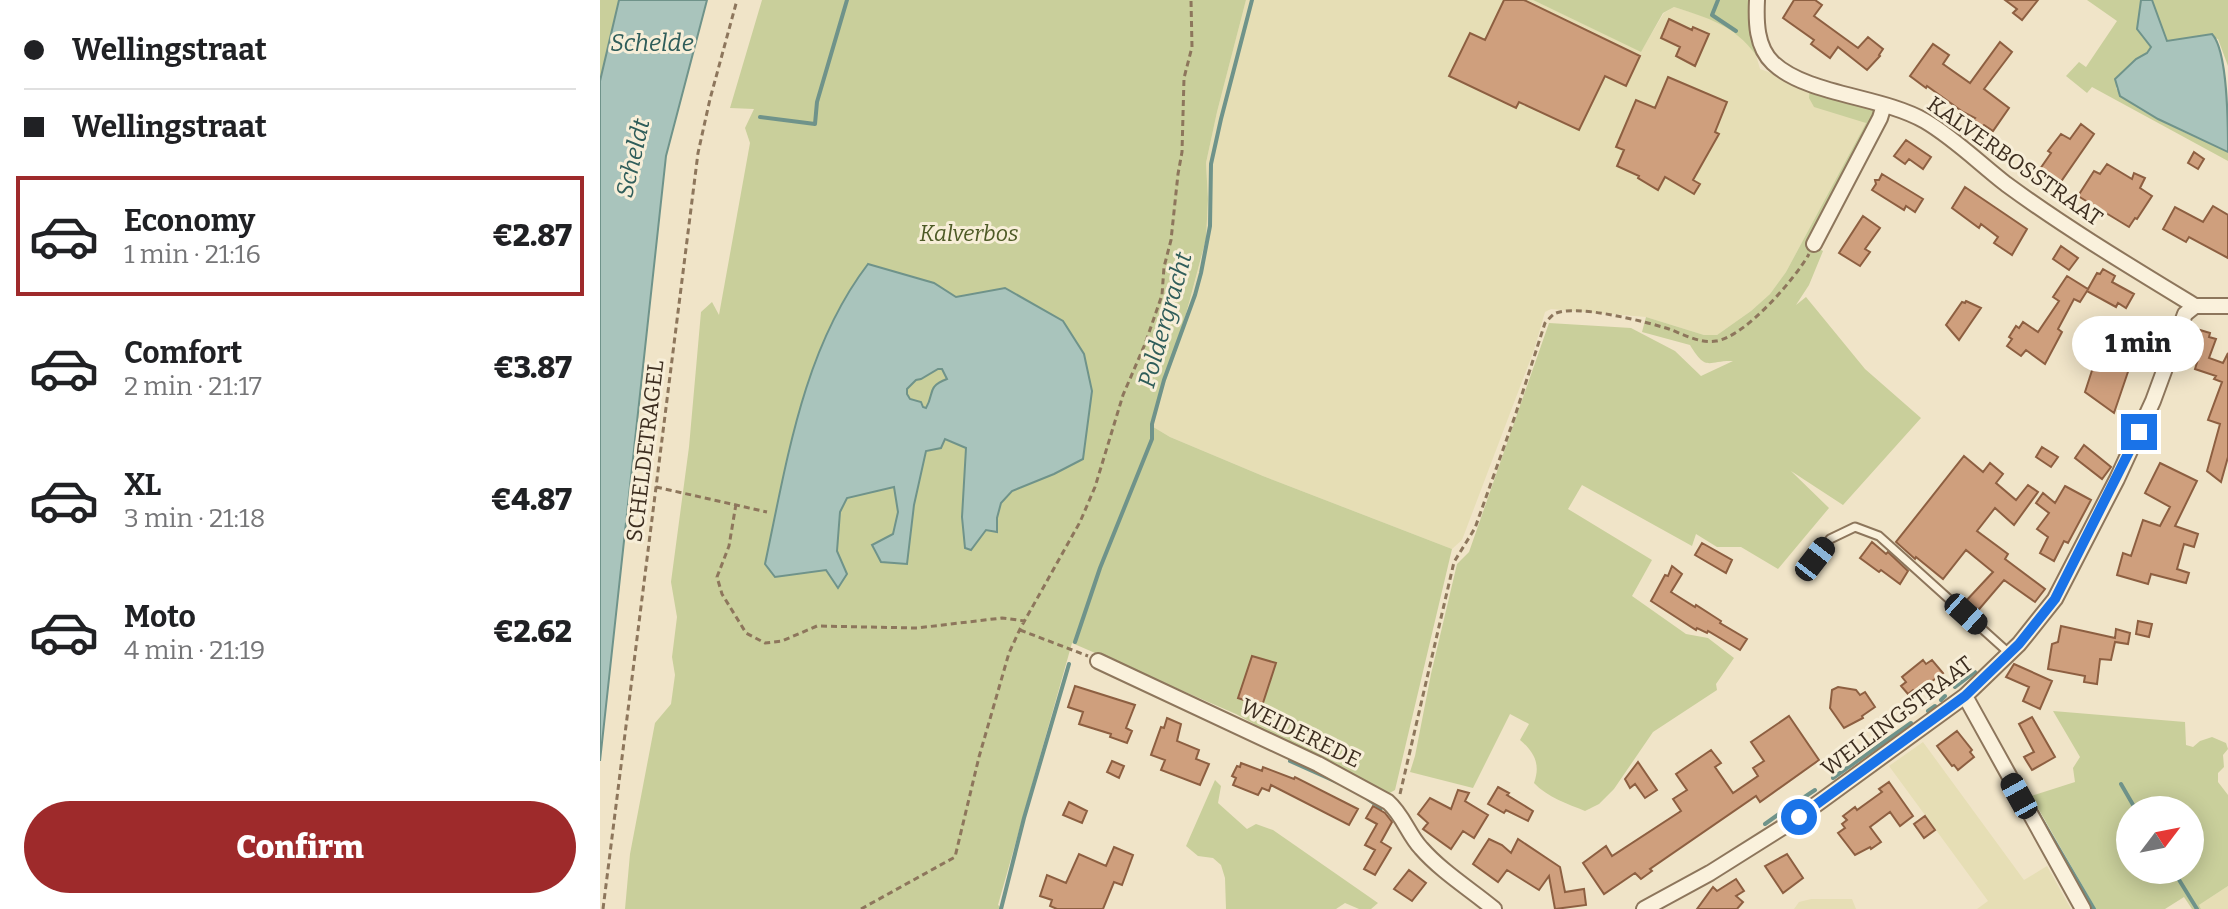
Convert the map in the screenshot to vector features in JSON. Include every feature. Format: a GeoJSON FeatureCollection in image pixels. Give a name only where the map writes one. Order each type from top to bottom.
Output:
{"type":"FeatureCollection","features":[{"type":"Feature","properties":{"kind":"street","name":"KALVERBOSSTRAAT"},"geometry":{"type":"LineString","coordinates":[[1757,0],[1756,25],[1763,49],[1783,71],[1921,119],[2007,184],[2195,306]]}},
{"type":"Feature","properties":{"kind":"street"},"geometry":{"type":"LineString","coordinates":[[1814,244],[1884,105]]}},
{"type":"Feature","properties":{"kind":"street"},"geometry":{"type":"LineString","coordinates":[[2195,306],[2228,306]]}},
{"type":"Feature","properties":{"kind":"street","name":"WELLINGSTRAAT"},"geometry":{"type":"LineString","coordinates":[[1644,909],[1799,817],[1965,696],[2010,654],[2055,599],[2148,415],[2185,314],[2195,306]]}},
{"type":"Feature","properties":{"kind":"street","name":"WEIDEREDE"},"geometry":{"type":"LineString","coordinates":[[1098,661],[1318,764],[1388,802],[1419,847],[1494,909]]}},
{"type":"Feature","properties":{"kind":"street"},"geometry":{"type":"LineString","coordinates":[[1965,696],[2083,909]]}},
{"type":"Feature","properties":{"kind":"lane"},"geometry":{"type":"LineString","coordinates":[[1815,559],[1830,539],[1855,527],[1879,536],[2010,654]]}},
{"type":"Feature","properties":{"kind":"path","name":"SCHELDETRAGEL"},"geometry":{"type":"LineString","coordinates":[[603,909],[698,153],[737,0]]}},
{"type":"Feature","properties":{"kind":"path"},"geometry":{"type":"LineString","coordinates":[[861,909],[955,857],[1009,653],[1080,522],[1095,487],[1123,395],[1162,295],[1182,152],[1184,78],[1192,47],[1191,0]]}},
{"type":"Feature","properties":{"kind":"path"},"geometry":{"type":"LineString","coordinates":[[1396,810],[1454,562],[1475,528],[1545,323],[1553,314],[1583,312],[1639,319],[1694,339],[1716,341],[1738,332],[1775,298],[1800,269],[1814,244]]}},
{"type":"Feature","properties":{"kind":"path"},"geometry":{"type":"LineString","coordinates":[[656,487],[767,512]]}},
{"type":"Feature","properties":{"kind":"path"},"geometry":{"type":"LineString","coordinates":[[736,504],[729,546],[717,577],[722,594],[746,633],[765,643],[782,641],[817,626],[917,628],[1002,618],[1025,621]]}},
{"type":"Feature","properties":{"kind":"path"},"geometry":{"type":"LineString","coordinates":[[1020,629],[1098,661]]}},
{"type":"Feature","properties":{"kind":"shaded area"},"geometry":{"type":"Polygon","coordinates":[[[1246,0],[1533,0],[1641,51],[1664,13],[1674,7],[1716,20],[1745,41],[1756,55],[1760,69],[1810,87],[1866,123],[1786,272],[1770,294],[1717,335],[1704,335],[1646,317],[1551,309],[1545,312],[1534,350],[1462,540],[1452,549],[1263,476],[1170,437],[1150,425],[1177,348],[1206,240],[1206,163],[1246,0]]]}},
{"type":"Feature","properties":{"kind":"shaded area"},"geometry":{"type":"Polygon","coordinates":[[[1923,742],[2024,880],[2047,866],[2071,909],[1977,909],[1988,901],[1889,766],[1923,742]]]}},
{"type":"Feature","properties":{"kind":"shaded area"},"geometry":{"type":"Polygon","coordinates":[[[2228,886],[2228,909],[2201,909],[2199,905],[2228,886]]]}},
{"type":"Feature","properties":{"kind":"shaded area"},"geometry":{"type":"Polygon","coordinates":[[[1852,899],[1856,909],[1794,909],[1799,902],[1852,899]]]}},
{"type":"Feature","properties":{"kind":"green space"},"geometry":{"type":"Polygon","coordinates":[[[600,0],[619,0],[600,81],[600,0]]]}},
{"type":"Feature","properties":{"kind":"green space","name":"Kalverbos"},"geometry":{"type":"Polygon","coordinates":[[[762,0],[1246,0],[1206,163],[1206,239],[1177,348],[1150,425],[1170,437],[1263,476],[1452,549],[1395,790],[1386,795],[1259,731],[1254,724],[1236,714],[1072,643],[998,905],[1003,909],[625,909],[630,854],[655,723],[671,704],[675,675],[672,657],[677,617],[671,582],[689,447],[701,312],[712,302],[719,315],[750,143],[745,128],[754,109],[730,108],[762,0]]]}},
{"type":"Feature","properties":{"kind":"green space"},"geometry":{"type":"Polygon","coordinates":[[[1533,0],[1750,0],[1751,32],[1759,52],[1756,55],[1739,36],[1720,24],[1674,7],[1663,13],[1641,52],[1533,0]]]}},
{"type":"Feature","properties":{"kind":"green space"},"geometry":{"type":"Polygon","coordinates":[[[2087,0],[2141,0],[2141,35],[2151,47],[2136,59],[2116,88],[2123,97],[2150,115],[2228,152],[2228,161],[2092,87],[2087,93],[2066,76],[2079,62],[2086,67],[2117,21],[2087,0]]]}},
{"type":"Feature","properties":{"kind":"green space"},"geometry":{"type":"Polygon","coordinates":[[[2152,0],[2228,0],[2228,66],[2218,39],[2206,36],[2167,41],[2152,0]]]}},
{"type":"Feature","properties":{"kind":"green space"},"geometry":{"type":"Polygon","coordinates":[[[1810,87],[1877,107],[1810,244],[1823,251],[1809,285],[1796,305],[1806,297],[1865,369],[1921,418],[1843,505],[1791,471],[1829,508],[1778,569],[1741,547],[1717,547],[1696,534],[1692,546],[1582,485],[1568,509],[1652,560],[1632,596],[1686,634],[1708,638],[1734,658],[1716,684],[1717,690],[1653,732],[1614,789],[1599,804],[1585,811],[1551,796],[1534,783],[1537,770],[1535,759],[1520,740],[1529,724],[1510,714],[1473,788],[1410,772],[1457,564],[1469,552],[1549,323],[1631,328],[1675,351],[1701,376],[1733,361],[1704,362],[1690,345],[1642,332],[1646,317],[1704,335],[1717,335],[1770,294],[1786,272],[1866,123],[1814,107],[1809,98],[1810,87]]]}},
{"type":"Feature","properties":{"kind":"green space"},"geometry":{"type":"Polygon","coordinates":[[[2053,711],[2185,722],[2186,745],[2193,747],[2212,737],[2226,743],[2228,749],[2223,755],[2224,767],[2218,773],[2218,782],[2228,795],[2228,886],[2199,905],[2201,909],[2192,909],[2184,897],[2165,909],[2096,909],[2031,796],[2075,782],[2073,768],[2080,757],[2053,711]]]}},
{"type":"Feature","properties":{"kind":"green space"},"geometry":{"type":"Polygon","coordinates":[[[1215,780],[1221,786],[1218,803],[1247,829],[1256,824],[1273,830],[1378,903],[1371,909],[1359,909],[1345,903],[1336,909],[1226,909],[1225,878],[1221,865],[1213,858],[1198,856],[1186,846],[1215,780]]]}},
{"type":"Feature","properties":{"kind":"water","name":"Schelde"},"geometry":{"type":"Polygon","coordinates":[[[619,0],[707,0],[666,156],[600,761],[600,81],[619,0]]]}},
{"type":"Feature","properties":{"kind":"water"},"geometry":{"type":"Polygon","coordinates":[[[2141,0],[2152,0],[2167,41],[2212,34],[2221,56],[2226,89],[2228,152],[2158,119],[2120,96],[2115,79],[2151,47],[2137,29],[2141,0]]]}},
{"type":"Feature","properties":{"kind":"water"},"geometry":{"type":"Polygon","coordinates":[[[868,264],[934,283],[956,297],[1005,288],[1063,321],[1084,354],[1092,391],[1083,459],[1012,491],[1001,503],[997,532],[986,530],[971,550],[965,548],[962,517],[966,448],[945,439],[941,448],[926,451],[914,505],[907,564],[881,562],[872,545],[893,534],[898,512],[894,487],[847,498],[840,512],[837,551],[847,574],[838,588],[826,570],[775,577],[765,564],[800,407],[828,332],[868,264]],[[942,369],[916,380],[907,389],[910,399],[921,402],[926,408],[934,388],[947,379],[942,369]]]}},
{"type":"Feature","properties":{"kind":"building"},"geometry":{"type":"Polygon","coordinates":[[[1504,0],[1524,0],[1640,56],[1626,86],[1605,76],[1579,130],[1519,102],[1516,108],[1449,76],[1470,33],[1485,40],[1504,0]]]}},
{"type":"Feature","properties":{"kind":"building"},"geometry":{"type":"Polygon","coordinates":[[[1794,0],[1815,0],[1822,5],[1814,16],[1858,48],[1868,37],[1883,49],[1880,56],[1867,70],[1838,47],[1830,58],[1811,44],[1814,40],[1783,18],[1794,0]]]}},
{"type":"Feature","properties":{"kind":"building"},"geometry":{"type":"Polygon","coordinates":[[[2005,0],[2038,0],[2022,20],[2013,13],[2017,9],[2005,0]]]}},
{"type":"Feature","properties":{"kind":"building"},"geometry":{"type":"Polygon","coordinates":[[[1669,19],[1709,34],[1695,66],[1676,56],[1680,47],[1661,38],[1669,19]]]}},
{"type":"Feature","properties":{"kind":"building"},"geometry":{"type":"Polygon","coordinates":[[[2000,42],[2012,52],[1984,89],[2009,108],[1993,131],[1984,125],[1982,127],[1973,120],[1975,118],[1910,76],[1933,44],[1949,55],[1943,64],[1970,83],[2000,42]]]}},
{"type":"Feature","properties":{"kind":"building"},"geometry":{"type":"Polygon","coordinates":[[[1668,77],[1727,102],[1715,132],[1719,134],[1693,180],[1700,184],[1694,194],[1665,177],[1658,190],[1639,176],[1617,166],[1624,150],[1616,147],[1636,100],[1655,108],[1668,77]]]}},
{"type":"Feature","properties":{"kind":"building"},"geometry":{"type":"Polygon","coordinates":[[[2081,124],[2094,134],[2060,183],[2040,169],[2051,153],[2048,151],[2061,134],[2070,139],[2081,124]]]}},
{"type":"Feature","properties":{"kind":"building"},"geometry":{"type":"Polygon","coordinates":[[[1906,140],[1931,157],[1923,169],[1909,159],[1905,164],[1894,156],[1906,140]]]}},
{"type":"Feature","properties":{"kind":"building"},"geometry":{"type":"Polygon","coordinates":[[[2194,152],[2204,159],[2198,169],[2188,163],[2194,152]]]}},
{"type":"Feature","properties":{"kind":"building"},"geometry":{"type":"Polygon","coordinates":[[[2107,164],[2132,179],[2134,173],[2145,178],[2140,188],[2152,196],[2129,227],[2078,196],[2094,171],[2100,174],[2107,164]]]}},
{"type":"Feature","properties":{"kind":"building"},"geometry":{"type":"Polygon","coordinates":[[[1882,174],[1923,199],[1915,212],[1906,206],[1904,210],[1872,190],[1875,180],[1879,180],[1882,174]]]}},
{"type":"Feature","properties":{"kind":"building"},"geometry":{"type":"Polygon","coordinates":[[[1965,187],[2027,229],[2012,255],[1994,243],[1998,237],[1981,224],[1979,228],[1952,208],[1965,187]]]}},
{"type":"Feature","properties":{"kind":"building"},"geometry":{"type":"Polygon","coordinates":[[[2213,206],[2228,215],[2228,258],[2189,237],[2186,242],[2163,229],[2175,207],[2203,222],[2213,206]]]}},
{"type":"Feature","properties":{"kind":"building"},"geometry":{"type":"Polygon","coordinates":[[[1863,216],[1880,228],[1865,249],[1870,252],[1860,266],[1839,253],[1863,216]]]}},
{"type":"Feature","properties":{"kind":"building"},"geometry":{"type":"Polygon","coordinates":[[[2061,246],[2078,258],[2069,270],[2053,259],[2061,246]]]}},
{"type":"Feature","properties":{"kind":"building"},"geometry":{"type":"Polygon","coordinates":[[[2103,269],[2115,276],[2112,282],[2134,294],[2126,308],[2118,303],[2116,307],[2087,291],[2080,302],[2074,299],[2058,329],[2062,332],[2045,364],[2026,350],[2021,356],[2007,346],[2016,326],[2019,328],[2023,322],[2038,332],[2059,301],[2053,297],[2067,276],[2088,289],[2103,269]]]}},
{"type":"Feature","properties":{"kind":"building"},"geometry":{"type":"Polygon","coordinates":[[[1962,302],[1981,308],[1959,340],[1946,325],[1962,302]]]}},
{"type":"Feature","properties":{"kind":"building"},"geometry":{"type":"Polygon","coordinates":[[[2200,330],[2216,339],[2209,358],[2223,363],[2228,353],[2228,457],[2221,482],[2207,471],[2220,424],[2208,420],[2222,382],[2214,379],[2216,376],[2195,369],[2199,356],[2182,350],[2189,333],[2197,335],[2200,330]]]}},
{"type":"Feature","properties":{"kind":"building"},"geometry":{"type":"Polygon","coordinates":[[[2098,352],[2131,363],[2114,413],[2085,392],[2098,352]]]}},
{"type":"Feature","properties":{"kind":"building"},"geometry":{"type":"Polygon","coordinates":[[[2084,445],[2111,467],[2102,479],[2075,458],[2084,445]]]}},
{"type":"Feature","properties":{"kind":"building"},"geometry":{"type":"Polygon","coordinates":[[[2042,447],[2058,457],[2051,467],[2036,457],[2042,447]]]}},
{"type":"Feature","properties":{"kind":"building"},"geometry":{"type":"Polygon","coordinates":[[[1964,456],[1983,472],[1990,463],[2003,474],[1996,483],[2016,500],[2028,485],[2038,492],[2014,525],[1995,508],[1977,531],[2008,554],[2005,559],[2045,589],[2035,602],[2004,580],[1975,614],[1964,603],[1993,572],[1966,550],[1943,579],[1896,542],[1964,456]]]}},
{"type":"Feature","properties":{"kind":"building"},"geometry":{"type":"Polygon","coordinates":[[[2160,463],[2197,481],[2175,526],[2198,534],[2194,547],[2184,544],[2177,569],[2189,573],[2186,583],[2151,574],[2148,584],[2117,575],[2123,553],[2131,556],[2143,520],[2160,526],[2170,507],[2145,493],[2160,463]]]}},
{"type":"Feature","properties":{"kind":"building"},"geometry":{"type":"Polygon","coordinates":[[[2065,486],[2091,500],[2068,543],[2064,541],[2054,561],[2040,553],[2048,537],[2037,529],[2049,513],[2036,503],[2043,493],[2055,503],[2065,486]]]}},
{"type":"Feature","properties":{"kind":"building"},"geometry":{"type":"Polygon","coordinates":[[[1872,542],[1908,571],[1900,584],[1860,558],[1872,542]]]}},
{"type":"Feature","properties":{"kind":"building"},"geometry":{"type":"Polygon","coordinates":[[[1702,543],[1732,560],[1726,573],[1695,555],[1702,543]]]}},
{"type":"Feature","properties":{"kind":"building"},"geometry":{"type":"Polygon","coordinates":[[[1672,566],[1682,574],[1671,592],[1747,639],[1740,650],[1708,631],[1696,630],[1651,601],[1672,566]]]}},
{"type":"Feature","properties":{"kind":"building"},"geometry":{"type":"Polygon","coordinates":[[[2138,621],[2152,624],[2149,637],[2136,634],[2138,621]]]}},
{"type":"Feature","properties":{"kind":"building"},"geometry":{"type":"Polygon","coordinates":[[[2061,626],[2115,638],[2116,629],[2130,633],[2128,644],[2115,642],[2111,660],[2100,659],[2097,684],[2084,682],[2085,676],[2048,669],[2052,644],[2058,642],[2061,626]]]}},
{"type":"Feature","properties":{"kind":"building"},"geometry":{"type":"Polygon","coordinates":[[[1252,656],[1276,663],[1262,706],[1238,698],[1252,656]]]}},
{"type":"Feature","properties":{"kind":"building"},"geometry":{"type":"Polygon","coordinates":[[[1923,660],[1926,664],[1932,660],[1943,673],[1916,693],[1913,690],[1908,694],[1901,686],[1906,682],[1902,677],[1923,660]]]}},
{"type":"Feature","properties":{"kind":"building"},"geometry":{"type":"Polygon","coordinates":[[[2014,664],[2052,681],[2040,709],[2023,701],[2029,687],[2006,677],[2014,664]]]}},
{"type":"Feature","properties":{"kind":"building"},"geometry":{"type":"Polygon","coordinates":[[[1075,686],[1135,705],[1126,728],[1132,731],[1127,743],[1110,737],[1111,734],[1079,724],[1083,712],[1068,707],[1075,686]]]}},
{"type":"Feature","properties":{"kind":"building"},"geometry":{"type":"Polygon","coordinates":[[[1838,687],[1856,690],[1860,695],[1865,692],[1875,707],[1844,728],[1830,708],[1832,690],[1838,687]]]}},
{"type":"Feature","properties":{"kind":"building"},"geometry":{"type":"Polygon","coordinates":[[[1789,716],[1819,760],[1760,802],[1756,796],[1650,869],[1652,871],[1641,879],[1635,873],[1604,894],[1583,863],[1606,846],[1612,856],[1681,811],[1673,799],[1687,790],[1676,774],[1711,750],[1721,763],[1715,767],[1733,793],[1758,776],[1753,768],[1764,761],[1751,742],[1789,716]]]}},
{"type":"Feature","properties":{"kind":"building"},"geometry":{"type":"Polygon","coordinates":[[[2032,717],[2055,757],[2032,770],[2024,757],[2034,752],[2019,724],[2032,717]]]}},
{"type":"Feature","properties":{"kind":"building"},"geometry":{"type":"Polygon","coordinates":[[[1167,718],[1181,724],[1177,741],[1199,750],[1196,759],[1209,764],[1200,785],[1161,770],[1165,760],[1151,755],[1167,718]]]}},
{"type":"Feature","properties":{"kind":"building"},"geometry":{"type":"Polygon","coordinates":[[[1957,731],[1974,757],[1958,770],[1937,746],[1957,731]]]}},
{"type":"Feature","properties":{"kind":"building"},"geometry":{"type":"Polygon","coordinates":[[[1112,761],[1124,766],[1119,778],[1107,772],[1112,761]]]}},
{"type":"Feature","properties":{"kind":"building"},"geometry":{"type":"Polygon","coordinates":[[[1638,762],[1657,790],[1645,798],[1635,784],[1630,788],[1625,779],[1638,762]]]}},
{"type":"Feature","properties":{"kind":"building"},"geometry":{"type":"Polygon","coordinates":[[[1241,763],[1262,771],[1263,767],[1295,777],[1358,809],[1349,825],[1271,785],[1269,791],[1262,788],[1258,795],[1233,785],[1236,778],[1232,776],[1241,763]]]}},
{"type":"Feature","properties":{"kind":"building"},"geometry":{"type":"Polygon","coordinates":[[[1889,782],[1913,816],[1900,826],[1890,812],[1870,827],[1881,842],[1855,855],[1838,833],[1845,828],[1842,824],[1847,820],[1843,816],[1882,792],[1879,789],[1889,782]]]}},
{"type":"Feature","properties":{"kind":"building"},"geometry":{"type":"Polygon","coordinates":[[[1498,787],[1533,811],[1528,821],[1488,804],[1498,787]]]}},
{"type":"Feature","properties":{"kind":"building"},"geometry":{"type":"Polygon","coordinates":[[[1458,790],[1469,793],[1465,801],[1488,815],[1474,838],[1463,831],[1451,849],[1423,829],[1428,823],[1418,814],[1430,798],[1451,809],[1458,790]]]}},
{"type":"Feature","properties":{"kind":"building"},"geometry":{"type":"Polygon","coordinates":[[[1069,802],[1087,811],[1082,823],[1063,815],[1069,802]]]}},
{"type":"Feature","properties":{"kind":"building"},"geometry":{"type":"Polygon","coordinates":[[[1373,806],[1392,822],[1381,842],[1391,848],[1375,875],[1364,869],[1375,850],[1365,845],[1377,824],[1366,818],[1373,806]]]}},
{"type":"Feature","properties":{"kind":"building"},"geometry":{"type":"Polygon","coordinates":[[[1925,816],[1935,830],[1924,838],[1914,824],[1925,816]]]}},
{"type":"Feature","properties":{"kind":"building"},"geometry":{"type":"Polygon","coordinates":[[[1489,839],[1511,853],[1518,839],[1560,867],[1565,892],[1584,889],[1586,905],[1555,909],[1549,876],[1539,890],[1507,870],[1498,882],[1473,864],[1489,839]]]}},
{"type":"Feature","properties":{"kind":"building"},"geometry":{"type":"Polygon","coordinates":[[[1114,847],[1133,855],[1122,885],[1114,882],[1103,909],[1057,909],[1050,906],[1052,900],[1040,896],[1047,875],[1066,883],[1079,854],[1106,866],[1114,847]]]}},
{"type":"Feature","properties":{"kind":"building"},"geometry":{"type":"Polygon","coordinates":[[[1787,854],[1803,878],[1783,893],[1765,866],[1787,854]]]}},
{"type":"Feature","properties":{"kind":"building"},"geometry":{"type":"Polygon","coordinates":[[[1409,870],[1426,883],[1412,901],[1394,889],[1409,870]]]}},
{"type":"Feature","properties":{"kind":"building"},"geometry":{"type":"Polygon","coordinates":[[[1736,879],[1744,891],[1736,896],[1743,902],[1737,909],[1697,909],[1713,887],[1717,891],[1736,879]]]}},
{"type":"Feature","properties":{"kind":"waterway"},"geometry":{"type":"LineString","coordinates":[[760,117],[815,124],[817,102],[847,0]]}},
{"type":"Feature","properties":{"kind":"waterway","name":"Poldergracht"},"geometry":{"type":"LineString","coordinates":[[1075,642],[1100,568],[1152,439],[1152,424],[1164,380],[1195,295],[1210,226],[1211,164],[1252,0]]}},
{"type":"Feature","properties":{"kind":"waterway"},"geometry":{"type":"LineString","coordinates":[[1718,0],[1712,15],[1736,31]]}},
{"type":"Feature","properties":{"kind":"waterway","name":"Poldergracht"},"geometry":{"type":"LineString","coordinates":[[1001,909],[1069,664]]}},
{"type":"Feature","properties":{"kind":"waterway"},"geometry":{"type":"LineString","coordinates":[[1955,687],[1975,672]]}},
{"type":"Feature","properties":{"kind":"waterway"},"geometry":{"type":"LineString","coordinates":[[1941,700],[1945,696]]}},
{"type":"Feature","properties":{"kind":"waterway"},"geometry":{"type":"LineString","coordinates":[[1928,711],[1935,706]]}},
{"type":"Feature","properties":{"kind":"waterway"},"geometry":{"type":"LineString","coordinates":[[1833,778],[1911,723]]}},
{"type":"Feature","properties":{"kind":"waterway"},"geometry":{"type":"LineString","coordinates":[[1290,761],[1339,783]]}},
{"type":"Feature","properties":{"kind":"waterway"},"geometry":{"type":"LineString","coordinates":[[2121,784],[2128,796]]}},
{"type":"Feature","properties":{"kind":"waterway"},"geometry":{"type":"LineString","coordinates":[[1785,810],[1815,790]]}},
{"type":"Feature","properties":{"kind":"waterway"},"geometry":{"type":"LineString","coordinates":[[1368,799],[1381,808]]}},
{"type":"Feature","properties":{"kind":"waterway"},"geometry":{"type":"LineString","coordinates":[[2036,810],[2094,909]]}},
{"type":"Feature","properties":{"kind":"waterway"},"geometry":{"type":"LineString","coordinates":[[1765,824],[1779,814]]}},
{"type":"Feature","properties":{"kind":"waterway"},"geometry":{"type":"LineString","coordinates":[[2182,884],[2197,909]]}},
{"type":"Feature","properties":{"kind":"route"},"geometry":{"type":"LineString","coordinates":[[1799,817],[1965,696],[2019,644],[2055,599],[2139,432]]}},
{"type":"Feature","properties":{"kind":"water label","name":"Scheldt"},"geometry":{"type":"Point","coordinates":[633,158]}}]}
